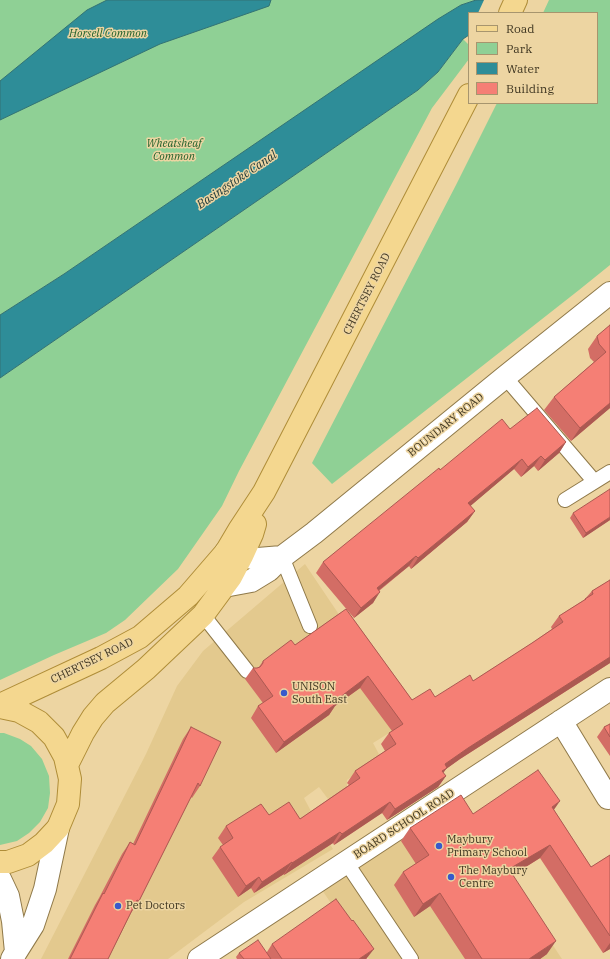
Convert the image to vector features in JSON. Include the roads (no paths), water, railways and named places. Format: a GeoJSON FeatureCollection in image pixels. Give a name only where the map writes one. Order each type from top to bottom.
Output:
{"type":"FeatureCollection","features":[{"type":"Feature","properties":{"kind":"main road"},"geometry":{"type":"LineString","coordinates":[[510,12],[516,0]]}},
{"type":"Feature","properties":{"kind":"main road","name":"CHERTSEY ROAD"},"geometry":{"type":"LineString","coordinates":[[67,765],[83,733],[93,717],[105,703],[146,669],[203,615],[230,577],[239,530],[264,492],[468,97]]}},
{"type":"Feature","properties":{"kind":"main road","name":"CHERTSEY ROAD"},"geometry":{"type":"LineString","coordinates":[[0,706],[101,658],[140,636],[188,596],[234,554]]}},
{"type":"Feature","properties":{"kind":"main road"},"geometry":{"type":"LineString","coordinates":[[0,706],[19,711],[38,722],[54,737],[65,757],[70,778],[68,804],[58,828],[44,843],[28,855],[8,862],[0,862]]}},
{"type":"Feature","properties":{"kind":"street","name":"BOUNDARY ROAD"},"geometry":{"type":"LineString","coordinates":[[224,586],[251,581],[269,570],[282,556],[314,533],[504,377],[610,293]]}},
{"type":"Feature","properties":{"kind":"street","name":"BOUNDARY ROAD"},"geometry":{"type":"LineString","coordinates":[[234,554],[258,559],[282,556]]}},
{"type":"Feature","properties":{"kind":"street","name":"BOARD SCHOOL ROAD"},"geometry":{"type":"LineString","coordinates":[[199,959],[610,689]]}},
{"type":"Feature","properties":{"kind":"street"},"geometry":{"type":"LineString","coordinates":[[561,720],[608,798],[610,797]]}},
{"type":"Feature","properties":{"kind":"street"},"geometry":{"type":"LineString","coordinates":[[14,955],[33,925],[45,889],[58,828]]}},
{"type":"Feature","properties":{"kind":"street"},"geometry":{"type":"LineString","coordinates":[[0,879],[8,896],[13,921],[14,955]]}},
{"type":"Feature","properties":{"kind":"lane"},"geometry":{"type":"LineString","coordinates":[[504,377],[594,482]]}},
{"type":"Feature","properties":{"kind":"lane"},"geometry":{"type":"LineString","coordinates":[[565,500],[610,472]]}},
{"type":"Feature","properties":{"kind":"lane"},"geometry":{"type":"LineString","coordinates":[[282,556],[310,626]]}},
{"type":"Feature","properties":{"kind":"lane"},"geometry":{"type":"LineString","coordinates":[[203,615],[247,671]]}},
{"type":"Feature","properties":{"kind":"lane"},"geometry":{"type":"LineString","coordinates":[[346,862],[411,959]]}},
{"type":"Feature","properties":{"kind":"water","name":"Horsell Common"},"geometry":{"type":"Polygon","coordinates":[[[107,0],[271,0],[269,6],[160,44],[0,120],[0,81],[87,10],[107,0]]]}},
{"type":"Feature","properties":{"kind":"water","name":"Basingstoke Canal"},"geometry":{"type":"Polygon","coordinates":[[[476,0],[522,0],[504,12],[468,12],[468,36],[463,39],[438,72],[418,90],[0,378],[0,315],[64,274],[438,19],[461,5],[476,0]]]}},
{"type":"Feature","properties":{"kind":"place","name":"UNISON South East"},"geometry":{"type":"Point","coordinates":[284,693]}},
{"type":"Feature","properties":{"kind":"place","name":"Maybury Primary School"},"geometry":{"type":"Point","coordinates":[439,846]}},
{"type":"Feature","properties":{"kind":"place","name":"The Maybury Centre"},"geometry":{"type":"Point","coordinates":[451,877]}},
{"type":"Feature","properties":{"kind":"place","name":"Pet Doctors"},"geometry":{"type":"Point","coordinates":[118,906]}},
{"type":"Feature","properties":{"kind":"park label","name":"Wheatsheaf Common"},"geometry":{"type":"Point","coordinates":[174,150]}}]}
